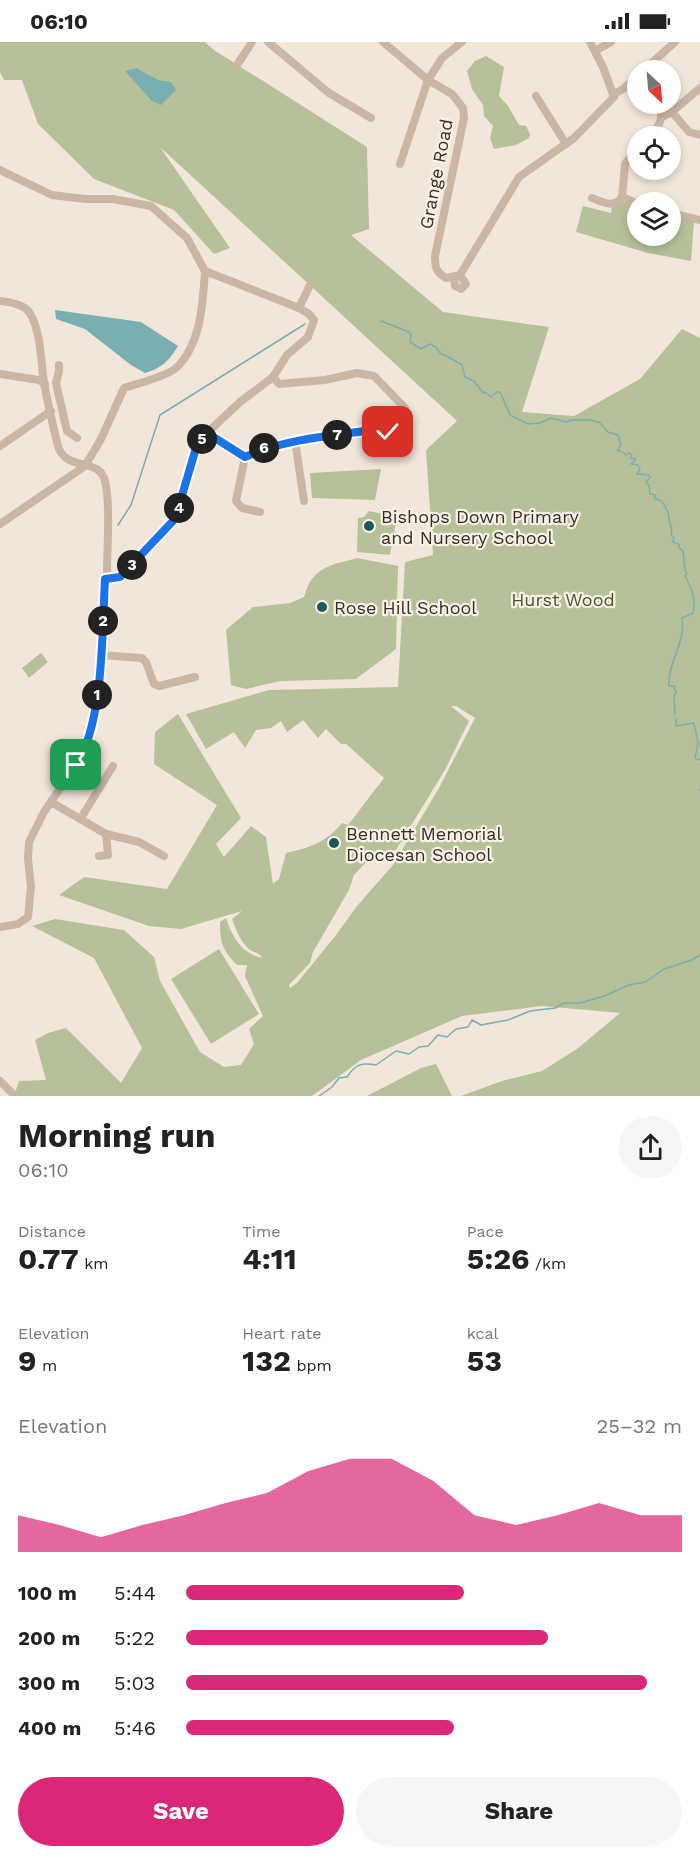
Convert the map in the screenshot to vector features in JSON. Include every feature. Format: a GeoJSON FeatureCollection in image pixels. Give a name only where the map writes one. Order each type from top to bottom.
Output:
{"type":"FeatureCollection","features":[{"type":"Feature","properties":{"kind":"street"},"geometry":{"type":"LineString","coordinates":[[237,65],[252,42]]}},
{"type":"Feature","properties":{"kind":"street"},"geometry":{"type":"LineString","coordinates":[[268,42],[329,93],[371,118]]}},
{"type":"Feature","properties":{"kind":"street"},"geometry":{"type":"LineString","coordinates":[[383,42],[426,78]]}},
{"type":"Feature","properties":{"kind":"street"},"geometry":{"type":"LineString","coordinates":[[400,164],[426,78],[442,58],[462,42]]}},
{"type":"Feature","properties":{"kind":"street"},"geometry":{"type":"LineString","coordinates":[[590,42],[614,94]]}},
{"type":"Feature","properties":{"kind":"street"},"geometry":{"type":"LineString","coordinates":[[595,51],[612,42]]}},
{"type":"Feature","properties":{"kind":"street"},"geometry":{"type":"LineString","coordinates":[[655,60],[675,42]]}},
{"type":"Feature","properties":{"kind":"street","name":"Grange Road"},"geometry":{"type":"LineString","coordinates":[[426,78],[452,94],[463,108],[464,118],[435,256],[435,266],[438,272],[446,278],[457,276],[519,177],[574,138],[612,100],[614,94],[627,86]]}},
{"type":"Feature","properties":{"kind":"street"},"geometry":{"type":"LineString","coordinates":[[681,104],[700,88]]}},
{"type":"Feature","properties":{"kind":"street"},"geometry":{"type":"LineString","coordinates":[[536,96],[566,144]]}},
{"type":"Feature","properties":{"kind":"street"},"geometry":{"type":"LineString","coordinates":[[658,126],[662,114]]}},
{"type":"Feature","properties":{"kind":"street"},"geometry":{"type":"LineString","coordinates":[[662,117],[668,114]]}},
{"type":"Feature","properties":{"kind":"street"},"geometry":{"type":"LineString","coordinates":[[674,114],[688,132],[700,135]]}},
{"type":"Feature","properties":{"kind":"street"},"geometry":{"type":"LineString","coordinates":[[592,198],[611,204],[618,202],[621,197],[627,161]]}},
{"type":"Feature","properties":{"kind":"street"},"geometry":{"type":"LineString","coordinates":[[0,170],[52,195],[85,199],[113,199],[151,206],[187,238],[205,271],[202,307],[189,352],[175,369],[124,388],[85,465],[0,524]]}},
{"type":"Feature","properties":{"kind":"street"},"geometry":{"type":"LineString","coordinates":[[621,197],[627,199]]}},
{"type":"Feature","properties":{"kind":"street"},"geometry":{"type":"LineString","coordinates":[[681,216],[700,220]]}},
{"type":"Feature","properties":{"kind":"street"},"geometry":{"type":"LineString","coordinates":[[105,579],[120,577],[173,521],[196,448],[207,433],[240,402],[273,377],[287,355],[308,337],[314,320],[299,308],[205,271]]}},
{"type":"Feature","properties":{"kind":"street"},"geometry":{"type":"LineString","coordinates":[[299,308],[310,285]]}},
{"type":"Feature","properties":{"kind":"street"},"geometry":{"type":"LineString","coordinates":[[0,301],[23,307],[30,314],[39,346],[58,446],[63,455],[69,460],[101,472],[106,488],[107,573],[92,729],[87,746],[38,822],[28,846],[31,887],[28,917],[18,924],[0,927]]}},
{"type":"Feature","properties":{"kind":"street"},"geometry":{"type":"LineString","coordinates":[[59,365],[56,379],[67,431],[76,438]]}},
{"type":"Feature","properties":{"kind":"street"},"geometry":{"type":"LineString","coordinates":[[0,374],[39,380],[45,384]]}},
{"type":"Feature","properties":{"kind":"street"},"geometry":{"type":"LineString","coordinates":[[273,377],[279,384],[326,380],[357,374],[374,376],[405,408]]}},
{"type":"Feature","properties":{"kind":"street"},"geometry":{"type":"LineString","coordinates":[[49,399],[59,395]]}},
{"type":"Feature","properties":{"kind":"street"},"geometry":{"type":"LineString","coordinates":[[0,446],[51,411]]}},
{"type":"Feature","properties":{"kind":"street"},"geometry":{"type":"LineString","coordinates":[[245,457],[265,448],[295,441],[379,429],[398,436]]}},
{"type":"Feature","properties":{"kind":"street"},"geometry":{"type":"LineString","coordinates":[[207,433],[245,457]]}},
{"type":"Feature","properties":{"kind":"street"},"geometry":{"type":"LineString","coordinates":[[295,441],[304,501]]}},
{"type":"Feature","properties":{"kind":"street"},"geometry":{"type":"LineString","coordinates":[[245,457],[236,501],[242,508],[260,512]]}},
{"type":"Feature","properties":{"kind":"street"},"geometry":{"type":"LineString","coordinates":[[100,655],[142,658],[146,662],[154,684],[159,686],[195,677]]}},
{"type":"Feature","properties":{"kind":"street"},"geometry":{"type":"LineString","coordinates":[[81,818],[113,766]]}},
{"type":"Feature","properties":{"kind":"street"},"geometry":{"type":"LineString","coordinates":[[51,802],[106,834],[139,842],[164,856]]}},
{"type":"Feature","properties":{"kind":"street"},"geometry":{"type":"LineString","coordinates":[[99,856],[108,855],[106,834]]}},
{"type":"Feature","properties":{"kind":"street"},"geometry":{"type":"LineString","coordinates":[[0,1080],[15,1096]]}},
{"type":"Feature","properties":{"kind":"green space","name":"Hurst Wood"},"geometry":{"type":"Polygon","coordinates":[[[0,42],[205,42],[214,50],[367,147],[369,229],[351,235],[443,312],[549,327],[522,412],[574,416],[640,379],[682,329],[700,338],[700,1096],[461,1096],[502,1081],[542,1071],[577,1049],[620,1013],[542,1006],[462,1016],[361,1060],[312,1096],[14,1096],[19,1081],[46,1080],[35,1040],[48,1033],[66,1028],[121,1083],[142,1048],[94,958],[32,926],[55,919],[124,930],[154,957],[160,981],[200,1052],[224,1067],[241,1065],[254,1044],[249,1029],[263,1016],[245,976],[247,965],[237,965],[223,945],[220,922],[226,918],[239,944],[255,956],[262,958],[247,947],[235,927],[232,919],[242,911],[181,929],[149,926],[59,895],[84,877],[167,889],[217,805],[154,764],[155,732],[178,714],[241,818],[216,844],[224,857],[251,826],[266,837],[273,884],[279,879],[286,853],[317,843],[330,835],[342,823],[348,825],[384,778],[326,729],[318,738],[303,720],[287,732],[281,721],[271,728],[256,730],[245,748],[234,732],[206,749],[186,714],[269,690],[398,687],[405,562],[433,555],[426,450],[457,421],[160,147],[230,248],[214,254],[174,210],[94,179],[38,124],[22,80],[4,80],[0,72],[0,42]],[[451,706],[469,721],[445,770],[396,850],[372,856],[354,875],[349,890],[313,952],[310,963],[289,985],[290,988],[297,983],[357,906],[393,865],[439,788],[475,718],[456,706],[451,706]]]}},
{"type":"Feature","properties":{"kind":"green space"},"geometry":{"type":"Polygon","coordinates":[[[486,56],[504,67],[499,96],[519,125],[526,126],[530,134],[529,138],[516,145],[494,149],[490,138],[493,126],[484,116],[483,105],[472,89],[467,71],[475,61],[486,56]]]}},
{"type":"Feature","properties":{"kind":"green space"},"geometry":{"type":"Polygon","coordinates":[[[621,202],[627,204],[627,246],[681,246],[681,219],[694,222],[691,261],[648,253],[576,232],[583,206],[611,213],[612,207],[621,202]]]}},
{"type":"Feature","properties":{"kind":"green space"},"geometry":{"type":"Polygon","coordinates":[[[381,469],[375,500],[312,498],[310,473],[381,469]]]}},
{"type":"Feature","properties":{"kind":"green space"},"geometry":{"type":"Polygon","coordinates":[[[369,511],[397,517],[390,555],[357,552],[358,518],[364,517],[369,511]]]}},
{"type":"Feature","properties":{"kind":"green space","name":"Rose Hill School"},"geometry":{"type":"Polygon","coordinates":[[[357,558],[398,566],[396,649],[356,679],[280,681],[246,689],[231,685],[226,630],[253,607],[290,603],[304,597],[317,573],[330,566],[357,558]]]}},
{"type":"Feature","properties":{"kind":"green space"},"geometry":{"type":"Polygon","coordinates":[[[41,653],[48,662],[29,678],[22,668],[41,653]]]}},
{"type":"Feature","properties":{"kind":"green space"},"geometry":{"type":"Polygon","coordinates":[[[219,949],[259,1014],[211,1044],[171,979],[219,949]]]}},
{"type":"Feature","properties":{"kind":"green space"},"geometry":{"type":"Polygon","coordinates":[[[436,1064],[452,1096],[367,1096],[421,1068],[436,1064]]]}},
{"type":"Feature","properties":{"kind":"water"},"geometry":{"type":"Polygon","coordinates":[[[136,68],[158,80],[171,82],[176,90],[161,105],[152,101],[125,71],[136,68]]]}},
{"type":"Feature","properties":{"kind":"water"},"geometry":{"type":"Polygon","coordinates":[[[55,310],[141,322],[178,346],[164,363],[145,373],[131,365],[85,329],[56,319],[55,310]]]}},
{"type":"Feature","properties":{"kind":"waterway"},"geometry":{"type":"LineString","coordinates":[[381,321],[409,332],[410,342],[421,349],[430,344],[436,347],[441,354],[462,365],[465,377],[474,381],[483,393],[491,397],[500,392],[510,415],[528,424],[540,423],[551,418],[566,422],[572,420],[599,422],[608,432],[618,435],[621,445],[617,451],[626,455],[629,453],[632,455],[631,458],[636,459],[631,464],[638,465],[640,469],[637,474],[649,475],[650,478],[646,482],[650,494],[656,495],[654,498],[662,501],[668,512],[671,535],[674,537],[673,542],[679,544],[679,548],[683,551],[687,574],[685,576],[694,598],[693,613],[682,618],[681,640],[670,672],[669,686],[674,686],[676,692],[674,696],[675,714]]}},
{"type":"Feature","properties":{"kind":"waterway"},"geometry":{"type":"LineString","coordinates":[[118,525],[131,505],[160,415],[305,324]]}},
{"type":"Feature","properties":{"kind":"waterway"},"geometry":{"type":"LineString","coordinates":[[676,719],[676,726],[694,723],[698,744],[695,758],[700,760]]}},
{"type":"Feature","properties":{"kind":"waterway"},"geometry":{"type":"LineString","coordinates":[[319,1096],[332,1087],[339,1078],[347,1077],[359,1065],[376,1065],[396,1051],[409,1054],[419,1047],[428,1046],[438,1035],[447,1037],[456,1029],[468,1027],[472,1020],[481,1025],[508,1020],[530,1011],[555,1008],[564,1003],[580,1003],[629,985],[645,982],[664,969],[700,955]]}},
{"type":"Feature","properties":{"kind":"place","name":"Bishops Down Primary and Nursery School"},"geometry":{"type":"Point","coordinates":[369,526]}},
{"type":"Feature","properties":{"kind":"place","name":"Rose Hill School"},"geometry":{"type":"Point","coordinates":[322,607]}},
{"type":"Feature","properties":{"kind":"place","name":"Bennett Memorial Diocesan School"},"geometry":{"type":"Point","coordinates":[334,843]}},
{"type":"Feature","properties":{"kind":"route"},"geometry":{"type":"LineString","coordinates":[[76,765],[87,746],[92,729],[98,687],[105,579],[120,577],[173,521],[196,448],[207,433],[245,457],[265,448],[295,441],[379,429],[388,432]]}}]}
